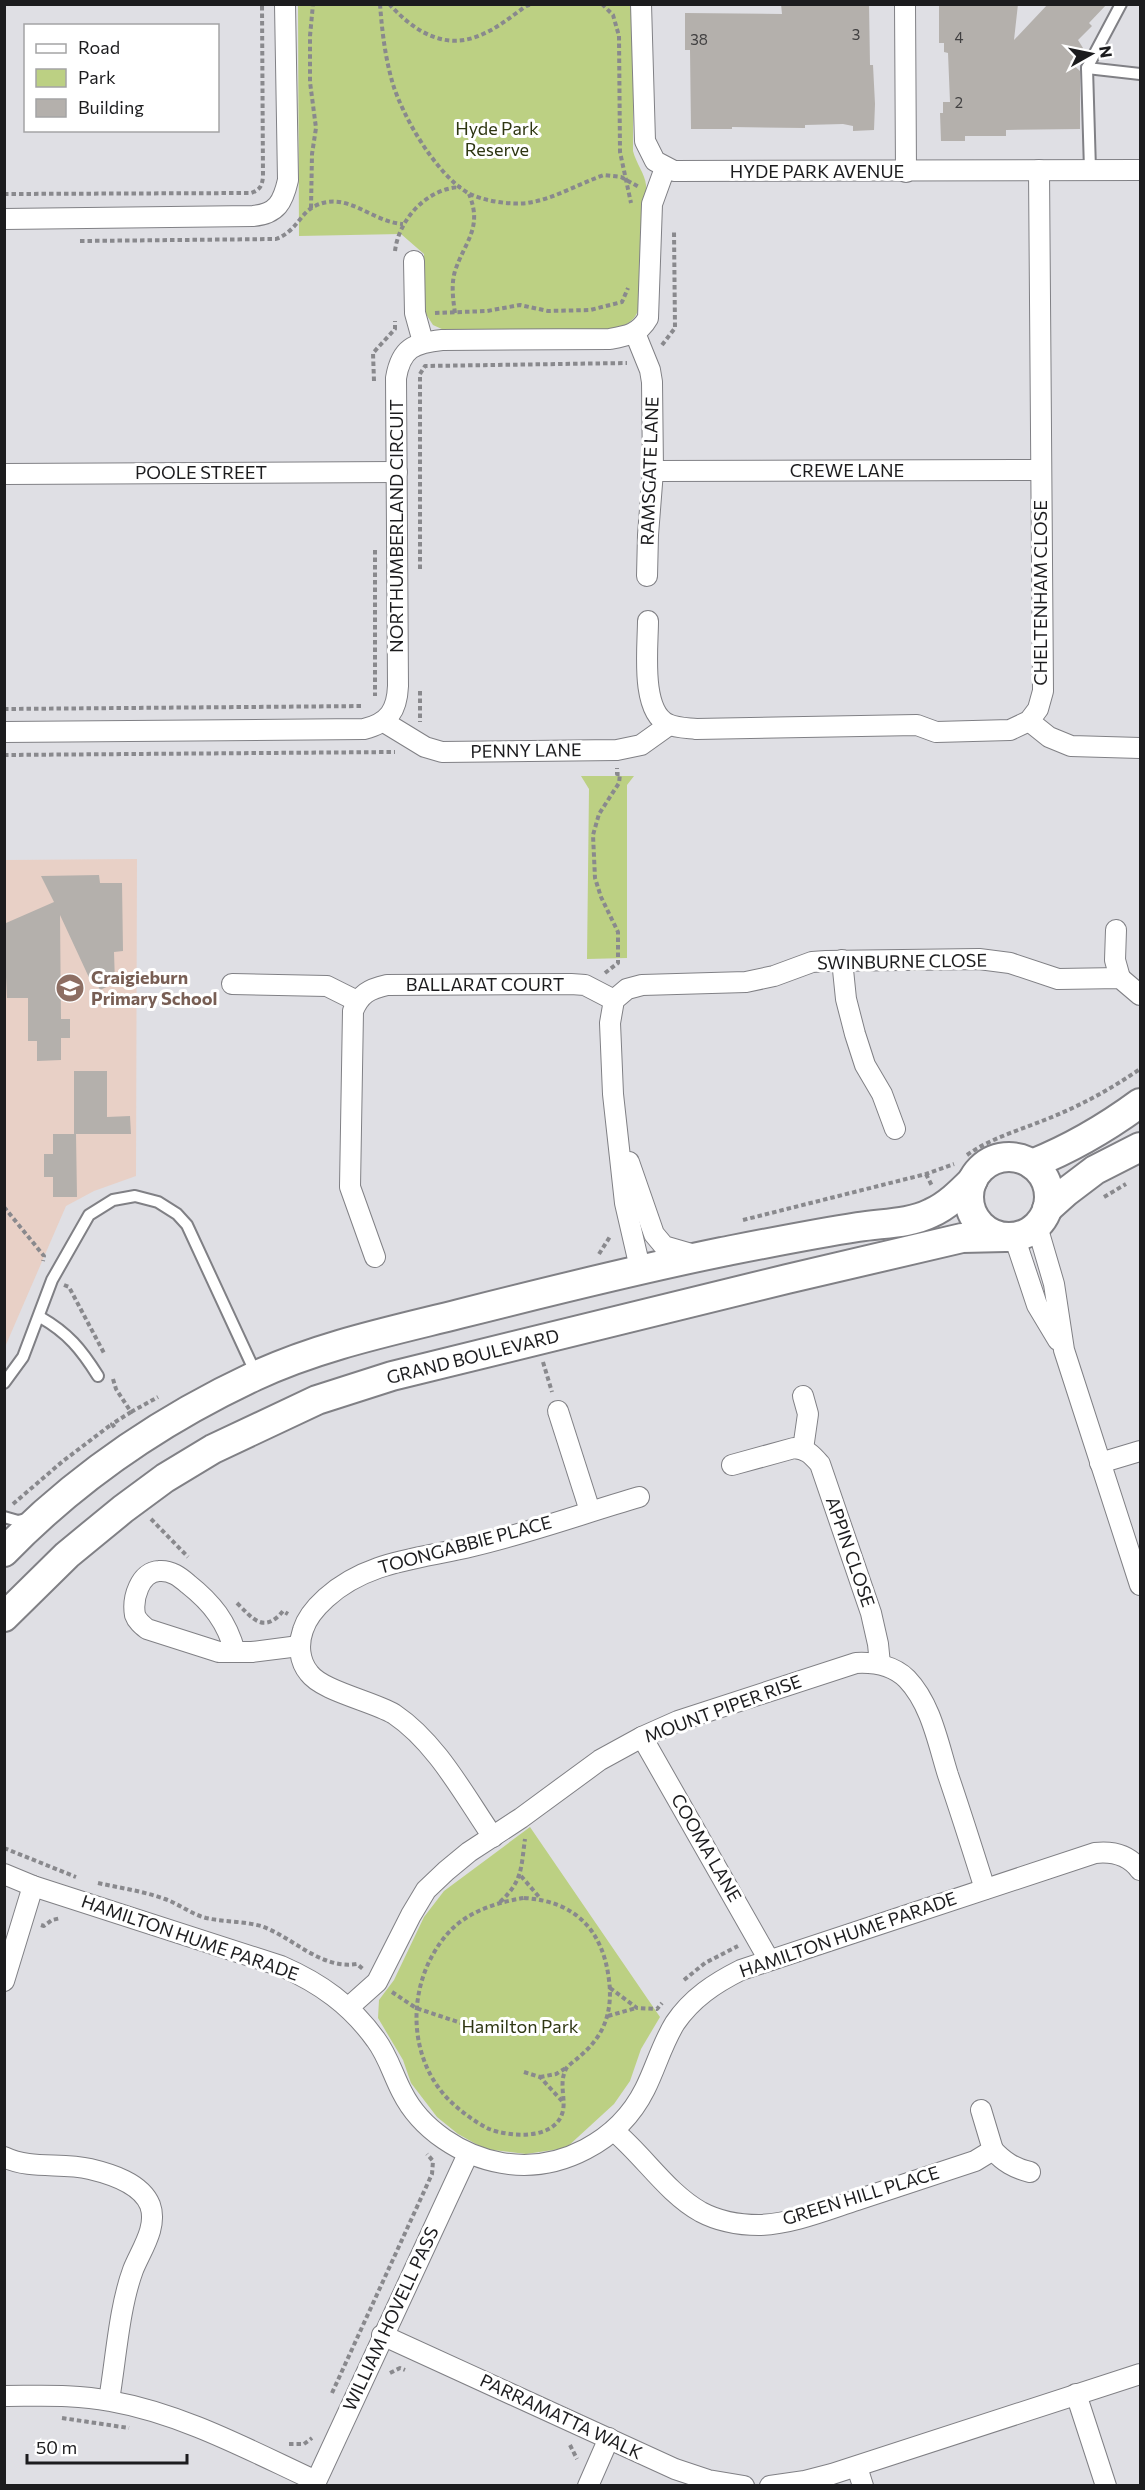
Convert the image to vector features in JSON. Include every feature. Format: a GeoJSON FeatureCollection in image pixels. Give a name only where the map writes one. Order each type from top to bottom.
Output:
{"type":"FeatureCollection","features":[{"type":"Feature","properties":{"kind":"street"},"geometry":{"type":"LineString","coordinates":[[4,219],[253,216],[267,215],[274,210],[284,196],[288,180],[285,4]]}},
{"type":"Feature","properties":{"kind":"street"},"geometry":{"type":"LineString","coordinates":[[414,261],[416,313],[423,342],[610,339],[635,333],[643,327],[648,318],[650,226],[655,193],[665,168],[655,161],[649,152],[643,128],[641,4]]}},
{"type":"Feature","properties":{"kind":"street"},"geometry":{"type":"LineString","coordinates":[[905,4],[906,172]]}},
{"type":"Feature","properties":{"kind":"street","name":"HYDE PARK AVENUE"},"geometry":{"type":"LineString","coordinates":[[665,168],[687,172],[1140,170]]}},
{"type":"Feature","properties":{"kind":"street","name":"CHELTENHAM CLOSE"},"geometry":{"type":"LineString","coordinates":[[1029,722],[1038,709],[1043,691],[1039,170]]}},
{"type":"Feature","properties":{"kind":"street","name":"RAMSGATE LANE"},"geometry":{"type":"LineString","coordinates":[[635,333],[646,357],[652,382],[653,471],[647,576]]}},
{"type":"Feature","properties":{"kind":"street","name":"NORTHUMBERLAND CIRCUIT"},"geometry":{"type":"LineString","coordinates":[[384,722],[392,715],[398,700],[396,378],[399,364],[405,353],[414,345],[423,342]]}},
{"type":"Feature","properties":{"kind":"street","name":"CREWE LANE"},"geometry":{"type":"LineString","coordinates":[[653,471],[1041,470]]}},
{"type":"Feature","properties":{"kind":"street","name":"POOLE STREET"},"geometry":{"type":"LineString","coordinates":[[4,474],[397,472]]}},
{"type":"Feature","properties":{"kind":"street"},"geometry":{"type":"LineString","coordinates":[[648,621],[649,692],[657,717],[669,725],[696,729],[917,725],[936,732],[1010,730],[1029,722],[1049,737],[1071,746],[1140,747]]}},
{"type":"Feature","properties":{"kind":"street"},"geometry":{"type":"LineString","coordinates":[[4,732],[364,729],[384,722]]}},
{"type":"Feature","properties":{"kind":"street","name":"PENNY LANE"},"geometry":{"type":"LineString","coordinates":[[384,722],[411,740],[442,752],[617,750],[641,745],[669,725]]}},
{"type":"Feature","properties":{"kind":"street"},"geometry":{"type":"LineString","coordinates":[[1116,930],[1115,960],[1120,978],[1140,995]]}},
{"type":"Feature","properties":{"kind":"street","name":"SWINBURNE CLOSE"},"geometry":{"type":"LineString","coordinates":[[606,995],[642,985],[746,982],[774,976],[812,962],[842,960],[978,958],[1010,963],[1058,979],[1120,978]]}},
{"type":"Feature","properties":{"kind":"street"},"geometry":{"type":"LineString","coordinates":[[842,960],[846,999],[855,1034],[865,1065],[882,1094],[895,1129]]}},
{"type":"Feature","properties":{"kind":"street"},"geometry":{"type":"LineString","coordinates":[[232,984],[327,986],[357,1001],[352,1011],[350,1187],[375,1257]]}},
{"type":"Feature","properties":{"kind":"street","name":"BALLARAT COURT"},"geometry":{"type":"LineString","coordinates":[[357,1001],[364,993],[387,985],[571,984],[585,985],[606,995]]}},
{"type":"Feature","properties":{"kind":"street"},"geometry":{"type":"LineString","coordinates":[[606,995],[625,1203],[640,1268],[660,1288],[686,1304]]}},
{"type":"Feature","properties":{"kind":"street"},"geometry":{"type":"LineString","coordinates":[[1032,1164],[1064,1151],[1100,1132],[1140,1103]]}},
{"type":"Feature","properties":{"kind":"street"},"geometry":{"type":"LineString","coordinates":[[620,1140],[640,1190],[654,1234],[664,1246],[700,1256]]}},
{"type":"Feature","properties":{"kind":"street"},"geometry":{"type":"LineString","coordinates":[[973,1180],[969,1192],[970,1205],[974,1217],[982,1226],[1025,1227],[1095,1170],[1140,1147]]}},
{"type":"Feature","properties":{"kind":"street"},"geometry":{"type":"LineString","coordinates":[[4,1552],[46,1513],[128,1447],[178,1416],[256,1375],[312,1354],[374,1335],[640,1268],[796,1236],[910,1220],[929,1215],[943,1207],[988,1163],[998,1158],[1021,1159],[1032,1164],[1047,1184],[1049,1197],[1025,1227]]}},
{"type":"Feature","properties":{"kind":"street"},"geometry":{"type":"LineString","coordinates":[[1025,1227],[1054,1284],[1064,1350],[1140,1585]]}},
{"type":"Feature","properties":{"kind":"street","name":"GRAND BOULEVARD"},"geometry":{"type":"LineString","coordinates":[[4,1617],[67,1555],[165,1478],[213,1449],[317,1400],[392,1376],[686,1304],[962,1238],[1025,1227]]}},
{"type":"Feature","properties":{"kind":"street"},"geometry":{"type":"LineString","coordinates":[[732,1466],[785,1449],[803,1449],[808,1414],[803,1396]]}},
{"type":"Feature","properties":{"kind":"street"},"geometry":{"type":"LineString","coordinates":[[558,1411],[590,1511]]}},
{"type":"Feature","properties":{"kind":"street","name":"APPIN CLOSE"},"geometry":{"type":"LineString","coordinates":[[803,1449],[811,1453],[820,1464],[871,1613],[880,1664]]}},
{"type":"Feature","properties":{"kind":"street"},"geometry":{"type":"LineString","coordinates":[[1100,1463],[1140,1451]]}},
{"type":"Feature","properties":{"kind":"street","name":"TOONGABBIE PLACE"},"geometry":{"type":"LineString","coordinates":[[300,1646],[305,1623],[315,1608],[356,1575],[388,1563],[473,1546],[639,1497]]}},
{"type":"Feature","properties":{"kind":"street"},"geometry":{"type":"LineString","coordinates":[[235,1652],[225,1623],[207,1599],[177,1575],[161,1570],[146,1576],[140,1585],[135,1602],[138,1622],[147,1629],[206,1650],[235,1652],[300,1646],[304,1666],[316,1680],[371,1702],[393,1714],[430,1746],[493,1837]]}},
{"type":"Feature","properties":{"kind":"street","name":"MOUNT PIPER RISE"},"geometry":{"type":"LineString","coordinates":[[349,2007],[377,1982],[406,1922],[426,1890],[469,1852],[521,1818],[600,1760],[678,1721],[856,1663],[880,1664]]}},
{"type":"Feature","properties":{"kind":"street"},"geometry":{"type":"LineString","coordinates":[[880,1664],[905,1677],[916,1690],[924,1706],[985,1889]]}},
{"type":"Feature","properties":{"kind":"street","name":"COOMA LANE"},"geometry":{"type":"LineString","coordinates":[[642,1737],[769,1960]]}},
{"type":"Feature","properties":{"kind":"street","name":"HAMILTON HUME PARADE"},"geometry":{"type":"LineString","coordinates":[[8,1877],[281,1966],[326,1989],[349,2007],[387,2056],[403,2093],[429,2127],[468,2154],[501,2163],[531,2165],[570,2157],[594,2145],[614,2131],[637,2104],[662,2047],[676,2022],[693,2002],[714,1984],[741,1970],[1095,1853],[1108,1851],[1119,1854],[1131,1860],[1140,1870]]}},
{"type":"Feature","properties":{"kind":"street"},"geometry":{"type":"LineString","coordinates":[[4,1981],[33,1886]]}},
{"type":"Feature","properties":{"kind":"street"},"geometry":{"type":"LineString","coordinates":[[981,2110],[993,2150],[1002,2160],[1030,2172]]}},
{"type":"Feature","properties":{"kind":"street","name":"GREEN HILL PLACE"},"geometry":{"type":"LineString","coordinates":[[614,2131],[635,2149],[681,2198],[703,2213],[744,2225],[786,2221],[826,2210],[975,2161],[993,2150]]}},
{"type":"Feature","properties":{"kind":"street","name":"WILLIAM HOVELL PASS"},"geometry":{"type":"LineString","coordinates":[[315,2483],[468,2154]]}},
{"type":"Feature","properties":{"kind":"street"},"geometry":{"type":"LineString","coordinates":[[4,2157],[29,2165],[60,2165],[89,2169],[128,2182],[143,2193],[150,2205],[152,2218],[150,2231],[132,2272],[123,2312],[110,2400]]}},
{"type":"Feature","properties":{"kind":"street","name":"PARRAMATTA WALK"},"geometry":{"type":"LineString","coordinates":[[382,2335],[675,2469],[708,2480],[744,2486]]}},
{"type":"Feature","properties":{"kind":"street"},"geometry":{"type":"LineString","coordinates":[[770,2486],[805,2481],[857,2466],[1140,2374]]}},
{"type":"Feature","properties":{"kind":"street"},"geometry":{"type":"LineString","coordinates":[[1076,2394],[1106,2486]]}},
{"type":"Feature","properties":{"kind":"street"},"geometry":{"type":"LineString","coordinates":[[4,2396],[58,2396],[110,2400],[191,2423],[315,2483]]}},
{"type":"Feature","properties":{"kind":"street"},"geometry":{"type":"LineString","coordinates":[[588,2486],[609,2438]]}},
{"type":"Feature","properties":{"kind":"street"},"geometry":{"type":"LineString","coordinates":[[857,2466],[863,2486]]}},
{"type":"Feature","properties":{"kind":"lane"},"geometry":{"type":"LineString","coordinates":[[1090,170],[1087,68],[1121,4]]}},
{"type":"Feature","properties":{"kind":"lane"},"geometry":{"type":"LineString","coordinates":[[1087,68],[1140,74]]}},
{"type":"Feature","properties":{"kind":"lane"},"geometry":{"type":"LineString","coordinates":[[4,1383],[23,1357],[40,1317],[52,1280],[89,1215],[113,1200],[135,1196],[158,1202],[177,1214],[187,1225],[256,1375]]}},
{"type":"Feature","properties":{"kind":"lane"},"geometry":{"type":"LineString","coordinates":[[40,1317],[62,1330],[74,1342],[98,1376]]}},
{"type":"Feature","properties":{"kind":"lane"},"geometry":{"type":"LineString","coordinates":[[4,1517],[18,1521],[46,1513]]}},
{"type":"Feature","properties":{"kind":"path"},"geometry":{"type":"LineString","coordinates":[[4,194],[252,194],[257,191],[263,177],[262,4]]}},
{"type":"Feature","properties":{"kind":"path"},"geometry":{"type":"LineString","coordinates":[[311,208],[311,176],[316,128],[310,82],[313,4]]}},
{"type":"Feature","properties":{"kind":"path"},"geometry":{"type":"LineString","coordinates":[[380,4],[386,57],[393,84],[405,114],[423,146],[469,194],[489,199],[526,203],[559,194],[604,176],[615,175],[655,193]]}},
{"type":"Feature","properties":{"kind":"path"},"geometry":{"type":"LineString","coordinates":[[389,4],[405,21],[422,33],[451,41],[482,35],[532,4]]}},
{"type":"Feature","properties":{"kind":"path"},"geometry":{"type":"LineString","coordinates":[[602,4],[613,15],[619,36],[619,140],[631,204]]}},
{"type":"Feature","properties":{"kind":"path"},"geometry":{"type":"LineString","coordinates":[[394,259],[400,231],[412,213],[439,190],[461,187]]}},
{"type":"Feature","properties":{"kind":"path"},"geometry":{"type":"LineString","coordinates":[[455,313],[453,283],[456,269],[474,226],[475,213],[469,194]]}},
{"type":"Feature","properties":{"kind":"path"},"geometry":{"type":"LineString","coordinates":[[420,573],[420,383],[424,366],[622,363],[646,357],[657,350],[675,328],[674,229]]}},
{"type":"Feature","properties":{"kind":"path"},"geometry":{"type":"LineString","coordinates":[[374,382],[373,353],[395,329],[395,313],[487,311],[520,304],[549,311],[590,310],[622,302],[630,282]]}},
{"type":"Feature","properties":{"kind":"path"},"geometry":{"type":"LineString","coordinates":[[4,709],[370,704],[375,688],[375,542]]}},
{"type":"Feature","properties":{"kind":"path"},"geometry":{"type":"LineString","coordinates":[[4,755],[395,753],[411,740],[420,727],[420,679]]}},
{"type":"Feature","properties":{"kind":"path"},"geometry":{"type":"LineString","coordinates":[[606,995],[605,974],[618,963],[618,932],[601,897],[595,878],[593,835],[598,814],[618,783],[620,774],[618,774],[617,750]]}},
{"type":"Feature","properties":{"kind":"path"},"geometry":{"type":"LineString","coordinates":[[734,1223],[926,1174],[954,1164],[992,1141],[1076,1107],[1112,1088],[1140,1069]]}},
{"type":"Feature","properties":{"kind":"path"},"geometry":{"type":"LineString","coordinates":[[537,1341],[558,1411]]}},
{"type":"Feature","properties":{"kind":"path"},"geometry":{"type":"LineString","coordinates":[[13,1504],[63,1461],[112,1424]]}},
{"type":"Feature","properties":{"kind":"path"},"geometry":{"type":"LineString","coordinates":[[499,1903],[508,1895],[521,1876],[525,1837],[521,1818]]}},
{"type":"Feature","properties":{"kind":"path"},"geometry":{"type":"LineString","coordinates":[[4,1848],[78,1877]]}},
{"type":"Feature","properties":{"kind":"path"},"geometry":{"type":"LineString","coordinates":[[521,1876],[540,1899]]}},
{"type":"Feature","properties":{"kind":"path"},"geometry":{"type":"LineString","coordinates":[[88,1881],[151,1894],[172,1901],[193,1914],[207,1918],[258,1926],[323,1959],[337,1963],[357,1964],[377,1982],[416,2008],[491,2033]]}},
{"type":"Feature","properties":{"kind":"path"},"geometry":{"type":"LineString","coordinates":[[524,2072],[540,2077],[556,2074],[567,2068],[599,2035],[608,2016],[610,1988],[604,1952],[591,1928],[565,1910],[540,1899],[524,1898],[499,1903],[466,1918],[451,1930],[429,1963],[422,1981],[416,2008],[420,2050],[426,2066],[444,2095],[465,2114],[490,2129],[503,2132],[541,2132],[558,2122],[563,2112],[562,2083],[567,2068]]}},
{"type":"Feature","properties":{"kind":"path"},"geometry":{"type":"LineString","coordinates":[[24,1919],[44,1926],[51,1920],[66,1918]]}},
{"type":"Feature","properties":{"kind":"path"},"geometry":{"type":"LineString","coordinates":[[680,1985],[705,1963],[725,1951],[758,1939]]}},
{"type":"Feature","properties":{"kind":"path"},"geometry":{"type":"LineString","coordinates":[[610,1988],[637,2008]]}},
{"type":"Feature","properties":{"kind":"path"},"geometry":{"type":"LineString","coordinates":[[608,2016],[637,2008],[657,2009],[665,2001]]}},
{"type":"Feature","properties":{"kind":"path"},"geometry":{"type":"LineString","coordinates":[[540,2077],[562,2101]]}},
{"type":"Feature","properties":{"kind":"path"},"geometry":{"type":"LineString","coordinates":[[328,2402],[432,2174],[433,2161],[419,2146]]}},
{"type":"Feature","properties":{"kind":"path"},"geometry":{"type":"LineString","coordinates":[[346,2362],[384,2381],[393,2371],[400,2368],[408,2370]]}},
{"type":"Feature","properties":{"kind":"path"},"geometry":{"type":"LineString","coordinates":[[58,2418],[135,2429]]}},
{"type":"Feature","properties":{"kind":"path"},"geometry":{"type":"LineString","coordinates":[[275,2462],[283,2442],[304,2444],[313,2437]]}},
{"type":"Feature","properties":{"kind":"path"},"geometry":{"type":"LineString","coordinates":[[561,2440],[571,2445],[577,2461]]}},
{"type":"Feature","properties":{"kind":"shaded area","name":"Craigieburn Primary School"},"geometry":{"type":"Polygon","coordinates":[[[137,859],[136,1176],[94,1191],[66,1206],[5,1347],[5,860],[137,859]]]}},
{"type":"Feature","properties":{"kind":"green space","name":"Hyde Park Reserve"},"geometry":{"type":"Polygon","coordinates":[[[298,5],[630,5],[633,18],[633,151],[644,177],[646,190],[641,227],[641,300],[634,318],[625,325],[608,329],[444,330],[433,325],[424,311],[424,254],[401,234],[299,236],[298,5]]]}},
{"type":"Feature","properties":{"kind":"green space"},"geometry":{"type":"Polygon","coordinates":[[[581,776],[634,776],[627,785],[627,958],[587,959],[589,789],[581,776]]]}},
{"type":"Feature","properties":{"kind":"green space","name":"Hamilton Park"},"geometry":{"type":"Polygon","coordinates":[[[530,1827],[660,2017],[641,2049],[630,2081],[614,2104],[566,2148],[526,2154],[485,2149],[458,2134],[437,2117],[411,2083],[403,2060],[378,2018],[379,2000],[394,1980],[424,1917],[444,1891],[530,1827]]]}},
{"type":"Feature","properties":{"kind":"building"},"geometry":{"type":"Polygon","coordinates":[[[781,4],[869,4],[870,65],[873,65],[875,104],[874,130],[853,131],[853,126],[843,124],[805,125],[805,128],[691,129],[690,50],[685,50],[685,13],[782,14],[781,4]]]}},
{"type":"Feature","properties":{"kind":"building"},"geometry":{"type":"Polygon","coordinates":[[[939,4],[1018,4],[1014,40],[1048,4],[1107,4],[1089,23],[1092,26],[1078,40],[1083,48],[1070,62],[1080,71],[1080,129],[1006,130],[1006,136],[965,136],[965,141],[941,141],[940,113],[943,113],[943,102],[950,102],[948,53],[944,52],[944,43],[939,43],[939,4]]]}},
{"type":"Feature","properties":{"kind":"building"},"geometry":{"type":"Polygon","coordinates":[[[99,875],[100,883],[122,883],[123,951],[114,952],[115,983],[100,990],[96,982],[92,984],[60,915],[61,1019],[70,1019],[70,1038],[61,1038],[61,1060],[37,1061],[37,1041],[28,1041],[28,998],[7,998],[6,977],[4,977],[6,923],[54,902],[41,876],[99,875]]]}},
{"type":"Feature","properties":{"kind":"building"},"geometry":{"type":"Polygon","coordinates":[[[74,1071],[107,1071],[107,1117],[130,1116],[131,1134],[76,1134],[77,1197],[53,1197],[53,1177],[44,1177],[44,1154],[53,1154],[53,1134],[74,1134],[74,1071]]]}},
{"type":"Feature","properties":{"kind":"place","name":"Craigieburn Primary School"},"geometry":{"type":"Point","coordinates":[70,988]}}]}
